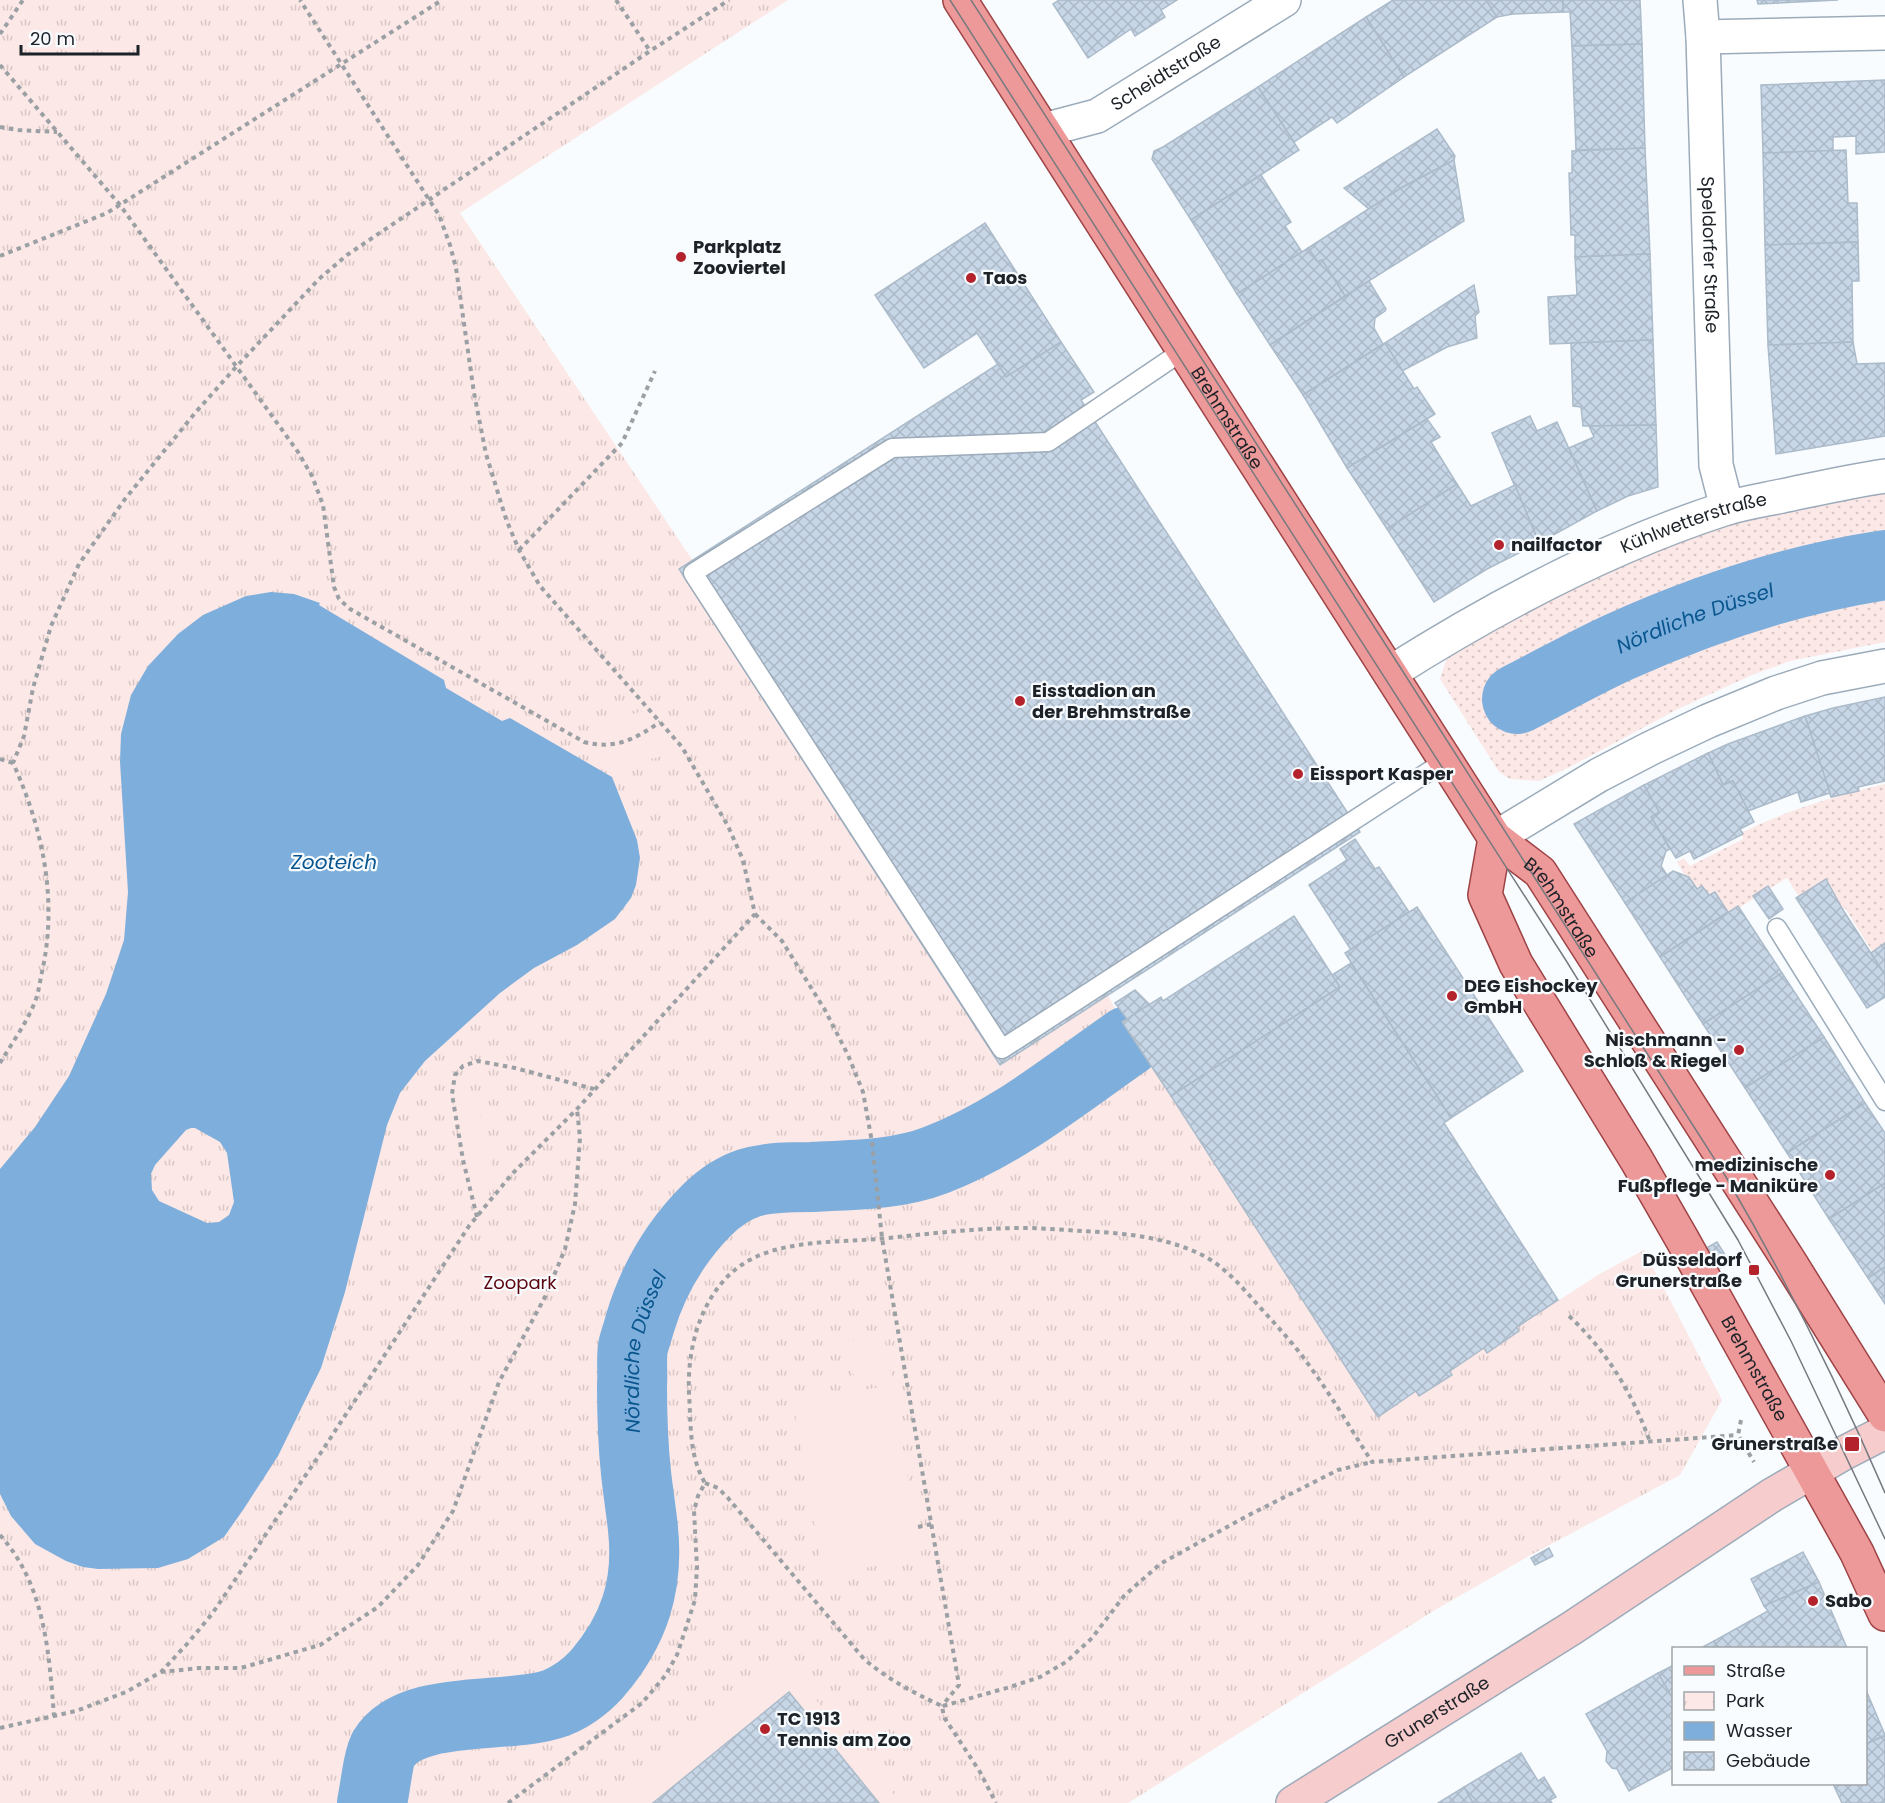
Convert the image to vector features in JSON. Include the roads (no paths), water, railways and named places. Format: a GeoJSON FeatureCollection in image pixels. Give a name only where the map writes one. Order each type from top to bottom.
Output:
{"type":"FeatureCollection","features":[{"type":"Feature","properties":{"kind":"main road","name":"Brehmstraße"},"geometry":{"type":"LineString","coordinates":[[960,0],[1495,838],[1540,872],[1885,1415]]}},
{"type":"Feature","properties":{"kind":"main road","name":"Brehmstraße"},"geometry":{"type":"LineString","coordinates":[[1495,838],[1485,895],[1516,964],[1636,1159],[1857,1553],[1885,1614]]}},
{"type":"Feature","properties":{"kind":"street","name":"Scheidtstraße"},"geometry":{"type":"LineString","coordinates":[[1044,130],[1097,116],[1284,0]]}},
{"type":"Feature","properties":{"kind":"street","name":"Speldorfer Straße"},"geometry":{"type":"LineString","coordinates":[[1700,0],[1716,465],[1726,508]]}},
{"type":"Feature","properties":{"kind":"street"},"geometry":{"type":"LineString","coordinates":[[1703,37],[1885,33]]}},
{"type":"Feature","properties":{"kind":"street","name":"Kühlwetterstraße"},"geometry":{"type":"LineString","coordinates":[[1390,673],[1466,628],[1582,566],[1656,534],[1726,508],[1885,476]]}},
{"type":"Feature","properties":{"kind":"street"},"geometry":{"type":"LineString","coordinates":[[1495,838],[1599,775],[1708,721],[1776,693],[1822,678],[1885,666]]}},
{"type":"Feature","properties":{"kind":"street","name":"Grunerstraße"},"geometry":{"type":"LineString","coordinates":[[1293,1803],[1572,1628],[1772,1495],[1885,1432]]}},
{"type":"Feature","properties":{"kind":"lane"},"geometry":{"type":"LineString","coordinates":[[1184,350],[1048,442],[892,448],[693,573],[1002,1049],[1445,761]]}},
{"type":"Feature","properties":{"kind":"lane"},"geometry":{"type":"LineString","coordinates":[[1777,928],[1885,1101]]}},
{"type":"Feature","properties":{"kind":"water","name":"Zooteich"},"geometry":{"type":"Polygon","coordinates":[[[271,592],[294,594],[320,603],[319,605],[444,680],[446,688],[502,721],[510,718],[612,777],[637,840],[640,858],[636,885],[631,898],[615,919],[577,945],[534,968],[500,993],[425,1061],[400,1093],[387,1125],[345,1292],[321,1368],[278,1456],[224,1537],[188,1559],[158,1568],[83,1567],[66,1561],[35,1544],[11,1516],[0,1494],[0,1169],[35,1127],[69,1076],[106,994],[124,940],[128,892],[120,762],[121,734],[131,695],[148,666],[178,634],[203,615],[246,596],[271,592]],[[195,1128],[186,1130],[155,1165],[151,1174],[152,1190],[159,1201],[207,1223],[219,1222],[229,1215],[234,1202],[227,1153],[220,1142],[195,1128]]]}},
{"type":"Feature","properties":{"kind":"waterway","name":"Nördliche Düssel"},"geometry":{"type":"LineString","coordinates":[[1517,699],[1593,659],[1683,620],[1749,597],[1816,578],[1885,565]]}},
{"type":"Feature","properties":{"kind":"waterway","name":"Nördliche Düssel"},"geometry":{"type":"LineString","coordinates":[[372,1803],[382,1753],[398,1734],[416,1724],[439,1718],[514,1711],[556,1703],[573,1694],[593,1678],[621,1641],[636,1607],[644,1570],[643,1529],[633,1429],[633,1347],[645,1307],[658,1277],[675,1248],[695,1222],[721,1198],[743,1185],[756,1181],[875,1173],[906,1169],[936,1160],[1012,1122],[1128,1041]]}},
{"type":"Feature","properties":{"kind":"tram line"},"geometry":{"type":"LineString","coordinates":[[950,0],[1567,962],[1738,1240],[1791,1341],[1885,1539]]}},
{"type":"Feature","properties":{"kind":"tram line"},"geometry":{"type":"LineString","coordinates":[[971,0],[1726,1177],[1770,1254],[1810,1332],[1885,1493]]}},
{"type":"Feature","properties":{"kind":"place","name":"Parkplatz Zooviertel"},"geometry":{"type":"Point","coordinates":[681,257]}},
{"type":"Feature","properties":{"kind":"place","name":"Taos"},"geometry":{"type":"Point","coordinates":[971,278]}},
{"type":"Feature","properties":{"kind":"place","name":"nailfactor"},"geometry":{"type":"Point","coordinates":[1499,545]}},
{"type":"Feature","properties":{"kind":"place","name":"Eisstadion an der Brehmstraße"},"geometry":{"type":"Point","coordinates":[1020,701]}},
{"type":"Feature","properties":{"kind":"place","name":"Eissport Kasper"},"geometry":{"type":"Point","coordinates":[1298,774]}},
{"type":"Feature","properties":{"kind":"place","name":"DEG Eishockey GmbH"},"geometry":{"type":"Point","coordinates":[1452,996]}},
{"type":"Feature","properties":{"kind":"place","name":"Nischmann - Schloß & Riegel"},"geometry":{"type":"Point","coordinates":[1739,1050]}},
{"type":"Feature","properties":{"kind":"place","name":"medizinische Fußpflege - Maniküre"},"geometry":{"type":"Point","coordinates":[1830,1175]}},
{"type":"Feature","properties":{"kind":"place","name":"Düsseldorf Grunerstraße"},"geometry":{"type":"Point","coordinates":[1754,1270]}},
{"type":"Feature","properties":{"kind":"place","name":"Grunerstraße"},"geometry":{"type":"Point","coordinates":[1852,1444]}},
{"type":"Feature","properties":{"kind":"place","name":"Sabo"},"geometry":{"type":"Point","coordinates":[1813,1601]}},
{"type":"Feature","properties":{"kind":"place","name":"TC 1913 Tennis am Zoo"},"geometry":{"type":"Point","coordinates":[765,1729]}},
{"type":"Feature","properties":{"kind":"park label","name":"Zoopark"},"geometry":{"type":"Point","coordinates":[520,1283]}}]}
